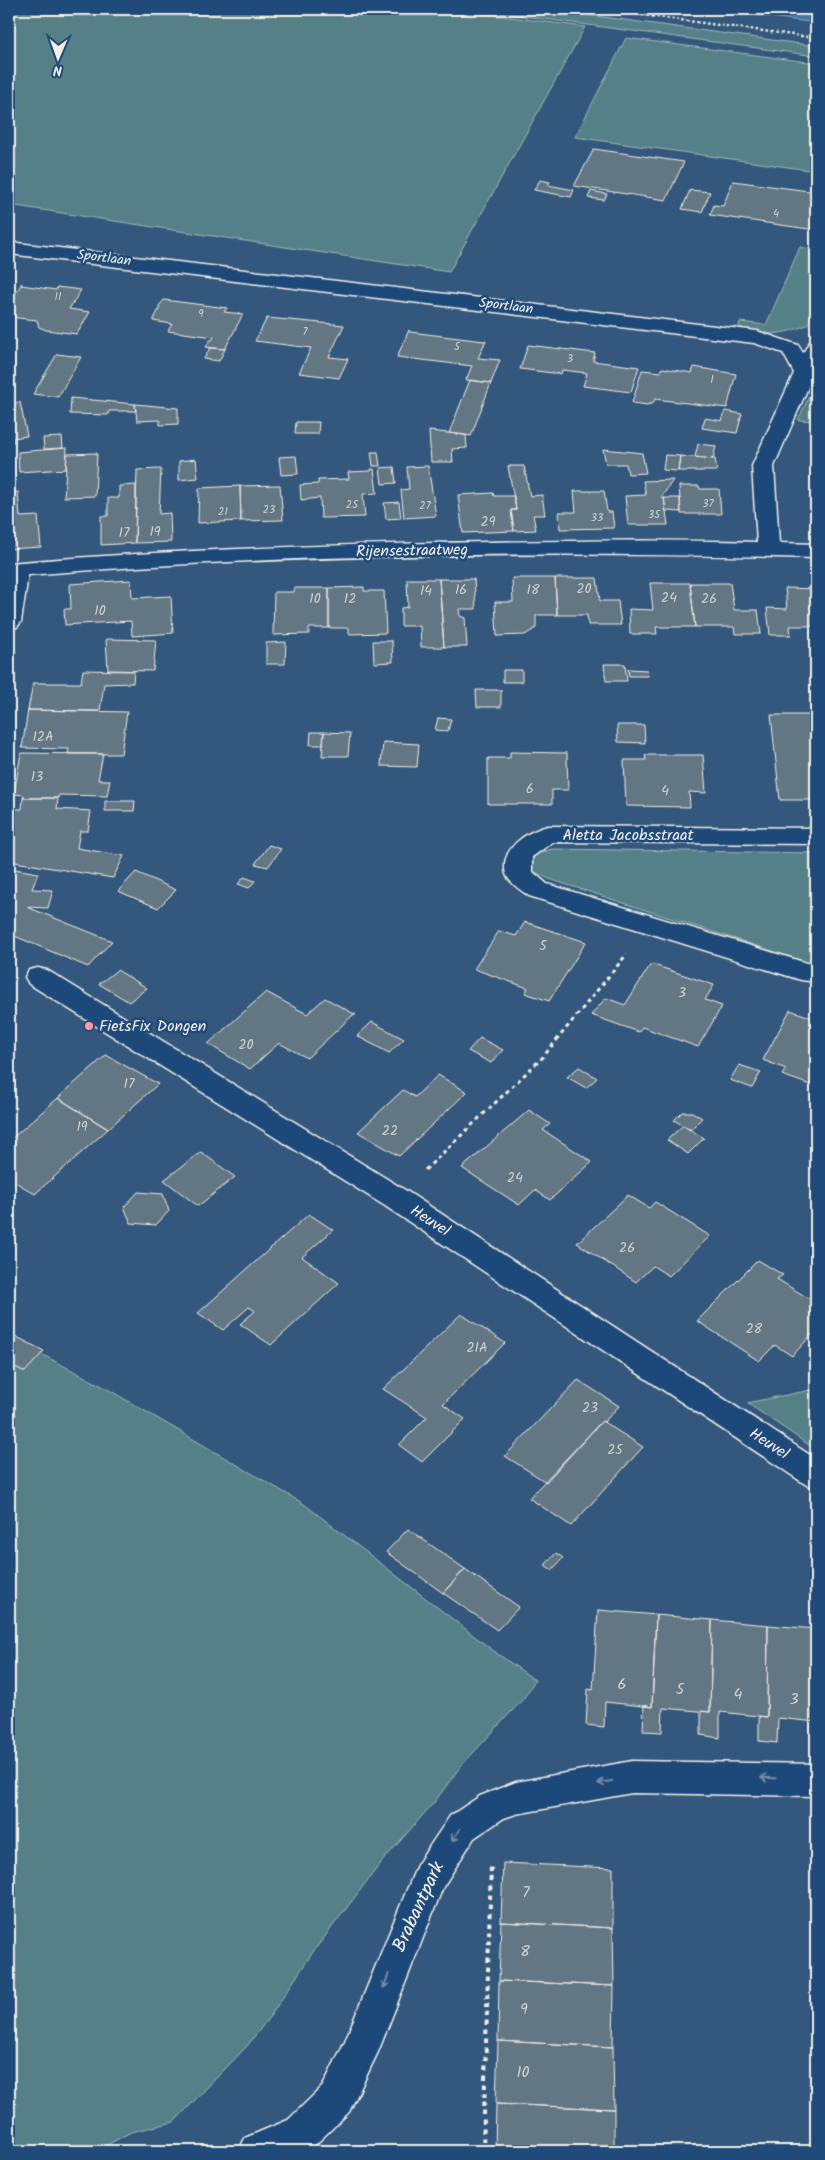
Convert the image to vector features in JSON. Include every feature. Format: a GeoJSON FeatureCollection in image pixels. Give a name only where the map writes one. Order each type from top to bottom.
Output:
{"type":"FeatureCollection","features":[{"type":"Feature","properties":{"kind":"street","name":"Sportlaan"},"geometry":{"type":"LineString","coordinates":[[9,248],[757,337],[791,349],[804,373]]}},
{"type":"Feature","properties":{"kind":"street"},"geometry":{"type":"LineString","coordinates":[[768,548],[763,466],[816,347]]}},
{"type":"Feature","properties":{"kind":"street","name":"Rijensestraatweg"},"geometry":{"type":"LineString","coordinates":[[13,570],[187,558],[392,551],[680,546],[816,551]]}},
{"type":"Feature","properties":{"kind":"street"},"geometry":{"type":"LineString","coordinates":[[9,622],[13,570]]}},
{"type":"Feature","properties":{"kind":"street","name":"Aletta Jacobsstraat"},"geometry":{"type":"LineString","coordinates":[[816,836],[548,834],[519,854],[519,874],[538,890],[810,973],[816,973]]}},
{"type":"Feature","properties":{"kind":"street","name":"Heuvel"},"geometry":{"type":"LineString","coordinates":[[38,977],[396,1198],[816,1475]]}},
{"type":"Feature","properties":{"kind":"street","name":"Brabantpark"},"geometry":{"type":"LineString","coordinates":[[258,2151],[300,2132],[336,2099],[359,2052],[429,1877],[462,1827],[492,1807],[516,1798],[632,1777],[816,1780]]}},
{"type":"Feature","properties":{"kind":"path"},"geometry":{"type":"LineString","coordinates":[[598,9],[816,38]]}},
{"type":"Feature","properties":{"kind":"path"},"geometry":{"type":"LineString","coordinates":[[396,1198],[542,1058],[651,924]]}},
{"type":"Feature","properties":{"kind":"path"},"geometry":{"type":"LineString","coordinates":[[483,2151],[492,1807]]}},
{"type":"Feature","properties":{"kind":"green space"},"geometry":{"type":"Polygon","coordinates":[[[9,9],[448,9],[585,27],[449,272],[9,205],[9,9]]]}},
{"type":"Feature","properties":{"kind":"green space"},"geometry":{"type":"Polygon","coordinates":[[[470,9],[544,9],[816,46],[816,56],[470,9]]]}},
{"type":"Feature","properties":{"kind":"green space"},"geometry":{"type":"Polygon","coordinates":[[[626,38],[816,63],[816,171],[575,137],[626,38]]]}},
{"type":"Feature","properties":{"kind":"green space"},"geometry":{"type":"Polygon","coordinates":[[[800,247],[816,250],[816,307],[807,325],[773,334],[755,333],[739,326],[740,322],[766,325],[800,247]]]}},
{"type":"Feature","properties":{"kind":"green space"},"geometry":{"type":"Polygon","coordinates":[[[816,381],[816,421],[798,420],[816,381]]]}},
{"type":"Feature","properties":{"kind":"green space"},"geometry":{"type":"Polygon","coordinates":[[[552,849],[816,853],[816,965],[549,879],[527,868],[533,855],[552,849]]]}},
{"type":"Feature","properties":{"kind":"green space"},"geometry":{"type":"Polygon","coordinates":[[[9,1337],[104,1387],[304,1504],[495,1652],[535,1680],[524,1698],[460,1767],[436,1800],[380,1864],[313,1952],[271,2015],[247,2046],[174,2122],[131,2132],[96,2151],[9,2151],[9,1337]]]}},
{"type":"Feature","properties":{"kind":"green space"},"geometry":{"type":"Polygon","coordinates":[[[816,1389],[816,1450],[747,1403],[816,1389]]]}},
{"type":"Feature","properties":{"kind":"water"},"geometry":{"type":"Polygon","coordinates":[[[710,9],[816,9],[816,23],[710,9]]]}},
{"type":"Feature","properties":{"kind":"building"},"geometry":{"type":"Polygon","coordinates":[[[594,149],[684,162],[666,200],[574,186],[594,149]]]}},
{"type":"Feature","properties":{"kind":"building"},"geometry":{"type":"Polygon","coordinates":[[[540,180],[550,182],[548,185],[574,190],[571,197],[534,190],[540,180]]]}},
{"type":"Feature","properties":{"kind":"building"},"geometry":{"type":"Polygon","coordinates":[[[733,181],[816,192],[816,230],[710,215],[714,205],[723,206],[733,181]]]}},
{"type":"Feature","properties":{"kind":"building"},"geometry":{"type":"Polygon","coordinates":[[[690,190],[710,192],[702,212],[682,209],[690,190]]]}},
{"type":"Feature","properties":{"kind":"building"},"geometry":{"type":"Polygon","coordinates":[[[591,191],[607,194],[604,200],[588,198],[591,191]]]}},
{"type":"Feature","properties":{"kind":"building"},"geometry":{"type":"Polygon","coordinates":[[[22,283],[21,285],[56,290],[57,287],[81,290],[69,309],[90,312],[77,334],[46,330],[39,327],[37,320],[9,317],[9,304],[22,283]]]}},
{"type":"Feature","properties":{"kind":"building"},"geometry":{"type":"Polygon","coordinates":[[[164,300],[227,308],[224,312],[243,314],[225,349],[206,347],[214,337],[168,331],[172,324],[153,321],[160,307],[158,307],[164,300]]]}},
{"type":"Feature","properties":{"kind":"building"},"geometry":{"type":"Polygon","coordinates":[[[267,318],[344,325],[329,357],[348,359],[339,378],[299,373],[311,348],[255,341],[267,318]]]}},
{"type":"Feature","properties":{"kind":"building"},"geometry":{"type":"Polygon","coordinates":[[[409,330],[410,332],[486,340],[478,358],[500,360],[491,383],[466,380],[472,366],[397,357],[409,330]]]}},
{"type":"Feature","properties":{"kind":"building"},"geometry":{"type":"Polygon","coordinates":[[[528,345],[595,353],[593,361],[639,367],[631,392],[583,386],[587,373],[562,370],[561,374],[520,369],[528,345]]]}},
{"type":"Feature","properties":{"kind":"building"},"geometry":{"type":"Polygon","coordinates":[[[210,348],[225,349],[219,361],[204,359],[210,348]]]}},
{"type":"Feature","properties":{"kind":"building"},"geometry":{"type":"Polygon","coordinates":[[[57,354],[81,357],[58,397],[33,394],[57,354]]]}},
{"type":"Feature","properties":{"kind":"building"},"geometry":{"type":"Polygon","coordinates":[[[694,367],[736,374],[727,408],[655,399],[653,403],[647,405],[632,403],[642,370],[661,372],[662,368],[692,373],[694,367]]]}},
{"type":"Feature","properties":{"kind":"building"},"geometry":{"type":"Polygon","coordinates":[[[470,380],[491,383],[471,436],[449,433],[470,380]]]}},
{"type":"Feature","properties":{"kind":"building"},"geometry":{"type":"Polygon","coordinates":[[[71,398],[135,404],[136,411],[109,411],[108,415],[70,414],[71,398]]]}},
{"type":"Feature","properties":{"kind":"building"},"geometry":{"type":"Polygon","coordinates":[[[20,402],[27,436],[13,438],[14,442],[9,442],[9,404],[20,402]]]}},
{"type":"Feature","properties":{"kind":"building"},"geometry":{"type":"Polygon","coordinates":[[[135,404],[178,408],[178,424],[160,425],[160,420],[137,421],[135,404]]]}},
{"type":"Feature","properties":{"kind":"building"},"geometry":{"type":"Polygon","coordinates":[[[725,411],[742,414],[737,433],[702,428],[705,418],[722,421],[725,411]]]}},
{"type":"Feature","properties":{"kind":"building"},"geometry":{"type":"Polygon","coordinates":[[[296,422],[319,422],[318,434],[295,434],[296,422]]]}},
{"type":"Feature","properties":{"kind":"building"},"geometry":{"type":"Polygon","coordinates":[[[429,431],[466,435],[467,448],[452,449],[453,462],[431,462],[429,431]]]}},
{"type":"Feature","properties":{"kind":"building"},"geometry":{"type":"Polygon","coordinates":[[[62,437],[63,448],[44,449],[43,438],[62,437]]]}},
{"type":"Feature","properties":{"kind":"building"},"geometry":{"type":"Polygon","coordinates":[[[698,444],[716,446],[713,459],[695,457],[698,444]]]}},
{"type":"Feature","properties":{"kind":"building"},"geometry":{"type":"Polygon","coordinates":[[[67,448],[66,469],[19,472],[18,452],[67,448]]]}},
{"type":"Feature","properties":{"kind":"building"},"geometry":{"type":"Polygon","coordinates":[[[603,449],[642,453],[646,473],[628,474],[626,464],[606,464],[603,449]]]}},
{"type":"Feature","properties":{"kind":"building"},"geometry":{"type":"Polygon","coordinates":[[[371,452],[378,452],[380,466],[373,466],[371,452]]]}},
{"type":"Feature","properties":{"kind":"building"},"geometry":{"type":"Polygon","coordinates":[[[97,453],[95,496],[64,497],[67,454],[97,453]]]}},
{"type":"Feature","properties":{"kind":"building"},"geometry":{"type":"Polygon","coordinates":[[[665,455],[680,456],[678,471],[663,470],[665,455]]]}},
{"type":"Feature","properties":{"kind":"building"},"geometry":{"type":"Polygon","coordinates":[[[296,456],[298,474],[281,475],[279,457],[296,456]]]}},
{"type":"Feature","properties":{"kind":"building"},"geometry":{"type":"Polygon","coordinates":[[[680,456],[715,459],[717,471],[678,471],[680,456]]]}},
{"type":"Feature","properties":{"kind":"building"},"geometry":{"type":"Polygon","coordinates":[[[196,459],[198,478],[179,480],[179,461],[196,459]]]}},
{"type":"Feature","properties":{"kind":"building"},"geometry":{"type":"Polygon","coordinates":[[[428,466],[436,516],[404,518],[401,490],[409,489],[407,467],[428,466]]]}},
{"type":"Feature","properties":{"kind":"building"},"geometry":{"type":"Polygon","coordinates":[[[508,466],[524,466],[530,496],[542,495],[545,515],[533,515],[536,530],[514,531],[511,510],[516,510],[508,466]]]}},
{"type":"Feature","properties":{"kind":"building"},"geometry":{"type":"Polygon","coordinates":[[[394,467],[396,483],[382,484],[380,468],[394,467]]]}},
{"type":"Feature","properties":{"kind":"building"},"geometry":{"type":"Polygon","coordinates":[[[161,469],[159,514],[170,513],[171,542],[135,543],[137,470],[161,469]]]}},
{"type":"Feature","properties":{"kind":"building"},"geometry":{"type":"Polygon","coordinates":[[[371,469],[374,469],[377,493],[363,494],[365,517],[321,518],[320,498],[301,500],[300,485],[318,484],[318,480],[349,479],[348,472],[371,471],[371,469]]]}},
{"type":"Feature","properties":{"kind":"building"},"geometry":{"type":"Polygon","coordinates":[[[673,480],[661,498],[664,498],[668,525],[628,525],[625,496],[646,495],[643,481],[673,480]]]}},
{"type":"Feature","properties":{"kind":"building"},"geometry":{"type":"Polygon","coordinates":[[[136,485],[135,543],[101,545],[101,516],[108,516],[108,498],[119,498],[119,486],[136,485]]]}},
{"type":"Feature","properties":{"kind":"building"},"geometry":{"type":"Polygon","coordinates":[[[280,485],[283,520],[241,521],[240,486],[280,485]]]}},
{"type":"Feature","properties":{"kind":"building"},"geometry":{"type":"Polygon","coordinates":[[[240,486],[241,521],[198,523],[199,488],[240,486]]]}},
{"type":"Feature","properties":{"kind":"building"},"geometry":{"type":"Polygon","coordinates":[[[679,486],[719,489],[721,514],[681,514],[679,486]]]}},
{"type":"Feature","properties":{"kind":"building"},"geometry":{"type":"Polygon","coordinates":[[[574,491],[604,491],[607,512],[612,512],[614,528],[560,529],[559,512],[576,512],[574,491]]]}},
{"type":"Feature","properties":{"kind":"building"},"geometry":{"type":"Polygon","coordinates":[[[18,492],[20,517],[38,516],[41,547],[9,549],[9,493],[18,492]]]}},
{"type":"Feature","properties":{"kind":"building"},"geometry":{"type":"Polygon","coordinates":[[[493,493],[494,496],[514,496],[516,510],[511,510],[514,531],[463,533],[458,495],[493,493]]]}},
{"type":"Feature","properties":{"kind":"building"},"geometry":{"type":"Polygon","coordinates":[[[664,498],[680,498],[681,512],[666,511],[664,498]]]}},
{"type":"Feature","properties":{"kind":"building"},"geometry":{"type":"Polygon","coordinates":[[[399,502],[401,518],[386,519],[384,503],[399,502]]]}},
{"type":"Feature","properties":{"kind":"building"},"geometry":{"type":"Polygon","coordinates":[[[512,578],[555,578],[557,615],[536,615],[536,628],[525,635],[497,636],[495,602],[513,602],[512,578]]]}},
{"type":"Feature","properties":{"kind":"building"},"geometry":{"type":"Polygon","coordinates":[[[555,578],[597,578],[600,601],[618,601],[621,625],[588,625],[587,615],[557,615],[555,578]]]}},
{"type":"Feature","properties":{"kind":"building"},"geometry":{"type":"Polygon","coordinates":[[[407,579],[439,579],[444,647],[421,647],[420,626],[401,626],[401,608],[408,607],[407,579]]]}},
{"type":"Feature","properties":{"kind":"building"},"geometry":{"type":"Polygon","coordinates":[[[439,579],[474,579],[476,609],[459,609],[460,616],[465,618],[467,647],[444,647],[439,579]]]}},
{"type":"Feature","properties":{"kind":"building"},"geometry":{"type":"Polygon","coordinates":[[[131,580],[132,598],[171,596],[173,633],[132,636],[131,621],[65,625],[64,609],[71,609],[70,584],[131,580]]]}},
{"type":"Feature","properties":{"kind":"building"},"geometry":{"type":"Polygon","coordinates":[[[650,583],[690,583],[695,627],[656,627],[657,634],[630,634],[629,609],[653,610],[650,583]]]}},
{"type":"Feature","properties":{"kind":"building"},"geometry":{"type":"Polygon","coordinates":[[[690,583],[730,583],[734,610],[758,610],[761,634],[735,634],[734,627],[695,627],[690,583]]]}},
{"type":"Feature","properties":{"kind":"building"},"geometry":{"type":"Polygon","coordinates":[[[364,587],[364,591],[384,591],[386,633],[349,634],[349,628],[329,628],[329,588],[364,587]]]}},
{"type":"Feature","properties":{"kind":"building"},"geometry":{"type":"Polygon","coordinates":[[[294,588],[329,588],[329,628],[309,628],[309,634],[273,635],[274,592],[294,592],[294,588]]]}},
{"type":"Feature","properties":{"kind":"building"},"geometry":{"type":"Polygon","coordinates":[[[785,588],[816,589],[816,626],[790,626],[791,635],[770,635],[767,608],[787,609],[785,588]]]}},
{"type":"Feature","properties":{"kind":"building"},"geometry":{"type":"Polygon","coordinates":[[[106,639],[156,640],[153,671],[108,670],[106,639]]]}},
{"type":"Feature","properties":{"kind":"building"},"geometry":{"type":"Polygon","coordinates":[[[373,641],[392,641],[393,662],[374,663],[373,641]]]}},
{"type":"Feature","properties":{"kind":"building"},"geometry":{"type":"Polygon","coordinates":[[[286,642],[285,664],[266,664],[266,643],[286,642]]]}},
{"type":"Feature","properties":{"kind":"building"},"geometry":{"type":"Polygon","coordinates":[[[604,664],[625,664],[627,681],[606,681],[604,664]]]}},
{"type":"Feature","properties":{"kind":"building"},"geometry":{"type":"Polygon","coordinates":[[[628,669],[647,670],[648,676],[629,676],[628,669]]]}},
{"type":"Feature","properties":{"kind":"building"},"geometry":{"type":"Polygon","coordinates":[[[83,670],[134,671],[133,683],[104,684],[100,711],[28,710],[33,683],[81,683],[83,670]]]}},
{"type":"Feature","properties":{"kind":"building"},"geometry":{"type":"Polygon","coordinates":[[[503,670],[522,670],[522,682],[503,682],[503,670]]]}},
{"type":"Feature","properties":{"kind":"building"},"geometry":{"type":"Polygon","coordinates":[[[476,690],[501,690],[501,707],[477,707],[476,690]]]}},
{"type":"Feature","properties":{"kind":"building"},"geometry":{"type":"Polygon","coordinates":[[[28,710],[127,712],[121,754],[68,754],[69,749],[22,748],[28,710]]]}},
{"type":"Feature","properties":{"kind":"building"},"geometry":{"type":"Polygon","coordinates":[[[771,715],[816,715],[816,800],[780,800],[771,715]]]}},
{"type":"Feature","properties":{"kind":"building"},"geometry":{"type":"Polygon","coordinates":[[[438,718],[451,719],[448,731],[435,730],[438,718]]]}},
{"type":"Feature","properties":{"kind":"building"},"geometry":{"type":"Polygon","coordinates":[[[617,725],[644,725],[645,743],[618,742],[617,725]]]}},
{"type":"Feature","properties":{"kind":"building"},"geometry":{"type":"Polygon","coordinates":[[[311,732],[324,732],[323,745],[310,745],[311,732]]]}},
{"type":"Feature","properties":{"kind":"building"},"geometry":{"type":"Polygon","coordinates":[[[324,732],[350,733],[348,756],[322,756],[324,732]]]}},
{"type":"Feature","properties":{"kind":"building"},"geometry":{"type":"Polygon","coordinates":[[[383,742],[419,744],[417,767],[381,766],[383,742]]]}},
{"type":"Feature","properties":{"kind":"building"},"geometry":{"type":"Polygon","coordinates":[[[510,752],[567,753],[568,790],[552,790],[552,804],[488,804],[488,758],[510,758],[510,752]]]}},
{"type":"Feature","properties":{"kind":"building"},"geometry":{"type":"Polygon","coordinates":[[[21,753],[103,754],[98,780],[110,780],[107,796],[59,795],[58,798],[23,798],[24,795],[14,794],[21,753]]]}},
{"type":"Feature","properties":{"kind":"building"},"geometry":{"type":"Polygon","coordinates":[[[645,755],[703,755],[706,793],[689,792],[690,807],[626,806],[624,760],[646,760],[645,755]]]}},
{"type":"Feature","properties":{"kind":"building"},"geometry":{"type":"Polygon","coordinates":[[[23,798],[58,798],[57,809],[91,811],[88,831],[80,831],[77,848],[124,856],[113,878],[9,861],[9,827],[12,809],[22,809],[23,798]]]}},
{"type":"Feature","properties":{"kind":"building"},"geometry":{"type":"Polygon","coordinates":[[[105,801],[135,801],[134,811],[105,811],[105,801]]]}},
{"type":"Feature","properties":{"kind":"building"},"geometry":{"type":"Polygon","coordinates":[[[269,845],[281,849],[268,867],[255,864],[269,845]]]}},
{"type":"Feature","properties":{"kind":"building"},"geometry":{"type":"Polygon","coordinates":[[[9,868],[38,873],[32,889],[53,890],[48,908],[27,907],[112,941],[88,967],[10,934],[15,930],[9,929],[9,868]]]}},
{"type":"Feature","properties":{"kind":"building"},"geometry":{"type":"Polygon","coordinates":[[[136,872],[176,890],[158,908],[118,891],[136,872]]]}},
{"type":"Feature","properties":{"kind":"building"},"geometry":{"type":"Polygon","coordinates":[[[244,877],[255,881],[249,888],[238,884],[244,877]]]}},
{"type":"Feature","properties":{"kind":"building"},"geometry":{"type":"Polygon","coordinates":[[[525,922],[586,942],[549,1001],[525,993],[528,988],[474,969],[499,931],[516,936],[525,922]]]}},
{"type":"Feature","properties":{"kind":"building"},"geometry":{"type":"Polygon","coordinates":[[[651,964],[714,985],[705,1000],[722,1006],[698,1047],[642,1027],[639,1032],[591,1015],[606,998],[625,1005],[651,964]]]}},
{"type":"Feature","properties":{"kind":"building"},"geometry":{"type":"Polygon","coordinates":[[[117,970],[147,988],[129,1002],[99,984],[117,970]]]}},
{"type":"Feature","properties":{"kind":"building"},"geometry":{"type":"Polygon","coordinates":[[[266,992],[307,1014],[325,998],[356,1015],[353,1015],[307,1058],[279,1043],[250,1069],[208,1044],[266,992]]]}},
{"type":"Feature","properties":{"kind":"building"},"geometry":{"type":"Polygon","coordinates":[[[790,1010],[816,1019],[816,1087],[782,1075],[786,1069],[763,1060],[790,1010]]]}},
{"type":"Feature","properties":{"kind":"building"},"geometry":{"type":"Polygon","coordinates":[[[372,1022],[404,1039],[389,1053],[357,1036],[372,1022]]]}},
{"type":"Feature","properties":{"kind":"building"},"geometry":{"type":"Polygon","coordinates":[[[480,1038],[503,1050],[491,1063],[468,1051],[480,1038]]]}},
{"type":"Feature","properties":{"kind":"building"},"geometry":{"type":"Polygon","coordinates":[[[106,1055],[158,1084],[108,1129],[58,1098],[106,1055]]]}},
{"type":"Feature","properties":{"kind":"building"},"geometry":{"type":"Polygon","coordinates":[[[739,1065],[761,1072],[752,1088],[730,1080],[739,1065]]]}},
{"type":"Feature","properties":{"kind":"building"},"geometry":{"type":"Polygon","coordinates":[[[579,1067],[597,1078],[586,1088],[567,1077],[579,1067]]]}},
{"type":"Feature","properties":{"kind":"building"},"geometry":{"type":"Polygon","coordinates":[[[438,1075],[467,1092],[399,1156],[358,1132],[403,1090],[415,1097],[438,1075]]]}},
{"type":"Feature","properties":{"kind":"building"},"geometry":{"type":"Polygon","coordinates":[[[58,1098],[108,1129],[35,1194],[9,1178],[9,1149],[15,1143],[10,1140],[58,1098]]]}},
{"type":"Feature","properties":{"kind":"building"},"geometry":{"type":"Polygon","coordinates":[[[529,1110],[550,1124],[543,1130],[592,1162],[550,1200],[535,1190],[519,1205],[462,1168],[529,1110]]]}},
{"type":"Feature","properties":{"kind":"building"},"geometry":{"type":"Polygon","coordinates":[[[682,1112],[692,1112],[702,1118],[690,1130],[674,1120],[682,1112]]]}},
{"type":"Feature","properties":{"kind":"building"},"geometry":{"type":"Polygon","coordinates":[[[683,1125],[704,1138],[688,1154],[667,1140],[683,1125]]]}},
{"type":"Feature","properties":{"kind":"building"},"geometry":{"type":"Polygon","coordinates":[[[201,1152],[235,1177],[198,1206],[164,1180],[201,1152]]]}},
{"type":"Feature","properties":{"kind":"building"},"geometry":{"type":"Polygon","coordinates":[[[138,1192],[163,1194],[169,1211],[156,1225],[131,1223],[124,1207],[138,1192]]]}},
{"type":"Feature","properties":{"kind":"building"},"geometry":{"type":"Polygon","coordinates":[[[628,1195],[649,1208],[655,1202],[710,1236],[669,1276],[653,1266],[636,1282],[577,1243],[628,1195]]]}},
{"type":"Feature","properties":{"kind":"building"},"geometry":{"type":"Polygon","coordinates":[[[309,1214],[333,1230],[302,1257],[339,1283],[271,1345],[240,1324],[255,1311],[249,1307],[223,1330],[198,1313],[309,1214]]]}},
{"type":"Feature","properties":{"kind":"building"},"geometry":{"type":"Polygon","coordinates":[[[758,1260],[783,1275],[777,1279],[816,1303],[816,1330],[792,1356],[775,1345],[759,1361],[697,1321],[758,1260]]]}},
{"type":"Feature","properties":{"kind":"building"},"geometry":{"type":"Polygon","coordinates":[[[461,1314],[505,1343],[443,1404],[465,1419],[422,1462],[399,1445],[427,1417],[383,1389],[461,1314]]]}},
{"type":"Feature","properties":{"kind":"building"},"geometry":{"type":"Polygon","coordinates":[[[9,1333],[44,1351],[25,1372],[9,1364],[9,1333]]]}},
{"type":"Feature","properties":{"kind":"building"},"geometry":{"type":"Polygon","coordinates":[[[578,1380],[619,1406],[604,1422],[602,1421],[546,1482],[505,1456],[578,1380]]]}},
{"type":"Feature","properties":{"kind":"building"},"geometry":{"type":"Polygon","coordinates":[[[602,1421],[643,1447],[571,1526],[529,1498],[602,1421]]]}},
{"type":"Feature","properties":{"kind":"building"},"geometry":{"type":"Polygon","coordinates":[[[408,1529],[465,1569],[443,1593],[386,1552],[408,1529]]]}},
{"type":"Feature","properties":{"kind":"building"},"geometry":{"type":"Polygon","coordinates":[[[556,1553],[563,1558],[552,1570],[545,1565],[556,1553]]]}},
{"type":"Feature","properties":{"kind":"building"},"geometry":{"type":"Polygon","coordinates":[[[465,1569],[519,1607],[497,1630],[443,1593],[465,1569]]]}},
{"type":"Feature","properties":{"kind":"building"},"geometry":{"type":"Polygon","coordinates":[[[598,1610],[656,1615],[652,1707],[605,1702],[604,1727],[586,1725],[588,1689],[593,1690],[598,1610]]]}},
{"type":"Feature","properties":{"kind":"building"},"geometry":{"type":"Polygon","coordinates":[[[656,1615],[712,1620],[710,1712],[663,1708],[662,1732],[643,1731],[644,1705],[652,1707],[656,1615]]]}},
{"type":"Feature","properties":{"kind":"building"},"geometry":{"type":"Polygon","coordinates":[[[712,1620],[768,1625],[767,1717],[720,1712],[720,1738],[701,1735],[701,1711],[710,1712],[712,1620]]]}},
{"type":"Feature","properties":{"kind":"building"},"geometry":{"type":"Polygon","coordinates":[[[768,1625],[816,1629],[816,1722],[778,1718],[777,1743],[759,1741],[759,1716],[767,1717],[768,1625]]]}},
{"type":"Feature","properties":{"kind":"building"},"geometry":{"type":"Polygon","coordinates":[[[503,1863],[613,1868],[613,1928],[501,1922],[503,1863]]]}},
{"type":"Feature","properties":{"kind":"building"},"geometry":{"type":"Polygon","coordinates":[[[501,1922],[613,1928],[614,1986],[499,1981],[501,1922]]]}},
{"type":"Feature","properties":{"kind":"building"},"geometry":{"type":"Polygon","coordinates":[[[499,1981],[614,1986],[613,2047],[498,2041],[499,1981]]]}},
{"type":"Feature","properties":{"kind":"building"},"geometry":{"type":"Polygon","coordinates":[[[498,2041],[613,2047],[614,2109],[496,2104],[498,2041]]]}},
{"type":"Feature","properties":{"kind":"building"},"geometry":{"type":"Polygon","coordinates":[[[496,2104],[614,2109],[614,2151],[495,2151],[496,2104]]]}},
{"type":"Feature","properties":{"kind":"place","name":"FietsFix Dongen"},"geometry":{"type":"Point","coordinates":[89,1026]}}]}
